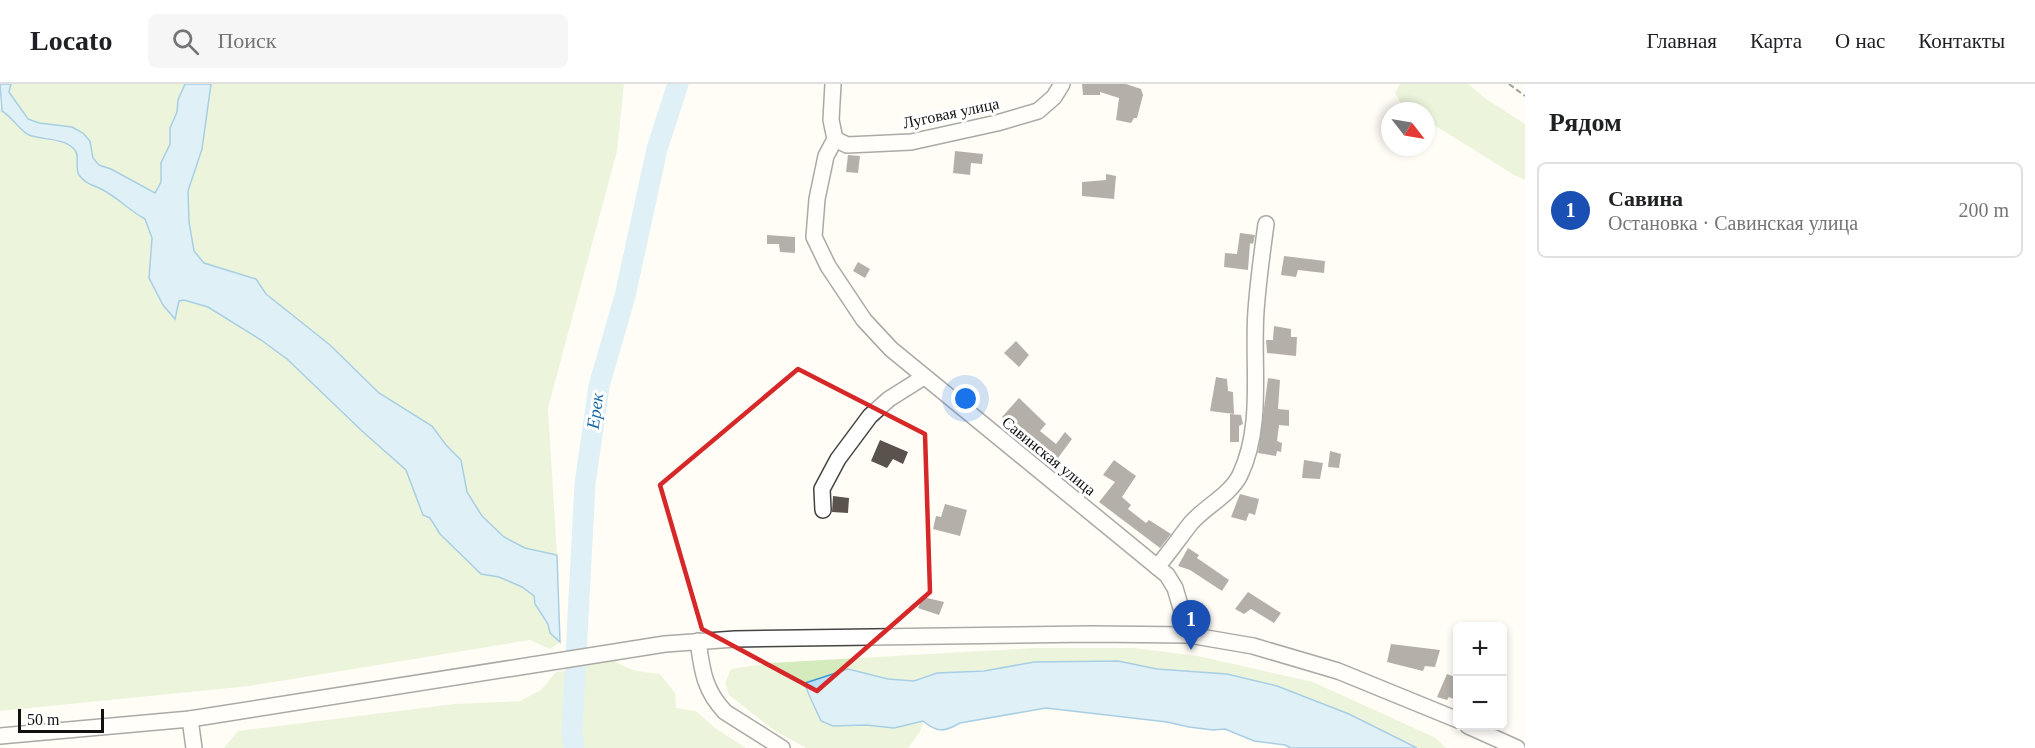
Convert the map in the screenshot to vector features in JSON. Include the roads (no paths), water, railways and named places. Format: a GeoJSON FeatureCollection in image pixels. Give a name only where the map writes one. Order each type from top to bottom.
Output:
{"type":"FeatureCollection","features":[{"type":"Feature","properties":{"kind":"street","name":"Савинская улица"},"geometry":{"type":"LineString","coordinates":[[833,84],[831,120],[835,139],[826,156],[817,199],[814,237],[828,266],[864,320],[891,349],[1167,575],[1174,588],[1189,635]]}},
{"type":"Feature","properties":{"kind":"street","name":"Луговая улица"},"geometry":{"type":"LineString","coordinates":[[835,139],[848,145],[911,142],[997,123],[1038,111],[1054,98],[1062,84]]}},
{"type":"Feature","properties":{"kind":"street"},"geometry":{"type":"LineString","coordinates":[[1157,567],[1192,523],[1230,490],[1239,476],[1245,459],[1253,432],[1256,311],[1266,224]]}},
{"type":"Feature","properties":{"kind":"street"},"geometry":{"type":"LineString","coordinates":[[823,510],[822,489],[838,459],[857,433],[870,416],[889,399],[924,377]]}},
{"type":"Feature","properties":{"kind":"street"},"geometry":{"type":"LineString","coordinates":[[0,736],[190,719],[628,649],[698,641],[1091,633],[1189,635],[1253,646],[1328,667],[1453,718]]}},
{"type":"Feature","properties":{"kind":"street"},"geometry":{"type":"LineString","coordinates":[[698,641],[704,679],[717,704],[725,712],[782,748]]}},
{"type":"Feature","properties":{"kind":"street"},"geometry":{"type":"LineString","coordinates":[[190,719],[194,748]]}},
{"type":"Feature","properties":{"kind":"street"},"geometry":{"type":"LineString","coordinates":[[1477,730],[1517,748]]}},
{"type":"Feature","properties":{"kind":"water"},"geometry":{"type":"Polygon","coordinates":[[[0,84],[11,84],[9,92],[28,119],[39,123],[72,127],[83,133],[90,141],[93,158],[99,165],[155,193],[161,182],[161,163],[170,144],[170,128],[185,84],[211,84],[202,149],[188,191],[189,222],[194,251],[204,263],[256,279],[266,294],[330,345],[379,393],[432,426],[461,460],[467,492],[482,516],[504,537],[525,548],[557,555],[560,642],[550,633],[548,624],[535,604],[534,596],[522,587],[499,577],[481,574],[440,534],[430,518],[423,515],[406,470],[287,359],[208,307],[184,300],[179,301],[175,319],[163,305],[149,278],[152,238],[145,219],[108,193],[81,178],[77,169],[76,152],[70,145],[34,137],[23,131],[2,111],[0,84]]]}},
{"type":"Feature","properties":{"kind":"water"},"geometry":{"type":"Polygon","coordinates":[[[1118,661],[1157,669],[1227,674],[1277,686],[1349,714],[1417,748],[1291,748],[1285,745],[1254,741],[1225,729],[1213,730],[1167,722],[1046,708],[960,723],[941,730],[923,721],[894,728],[866,725],[833,726],[821,721],[805,683],[848,669],[888,679],[914,681],[937,673],[984,671],[1034,662],[1118,661]]]}},
{"type":"Feature","properties":{"kind":"waterway","name":"Ерек"},"geometry":{"type":"LineString","coordinates":[[574,748],[572,731],[585,484],[599,386],[625,296],[657,149],[678,84]]}},
{"type":"Feature","properties":{"kind":"place","name":"Савина"},"geometry":{"type":"Point","coordinates":[1191,650]}}]}
